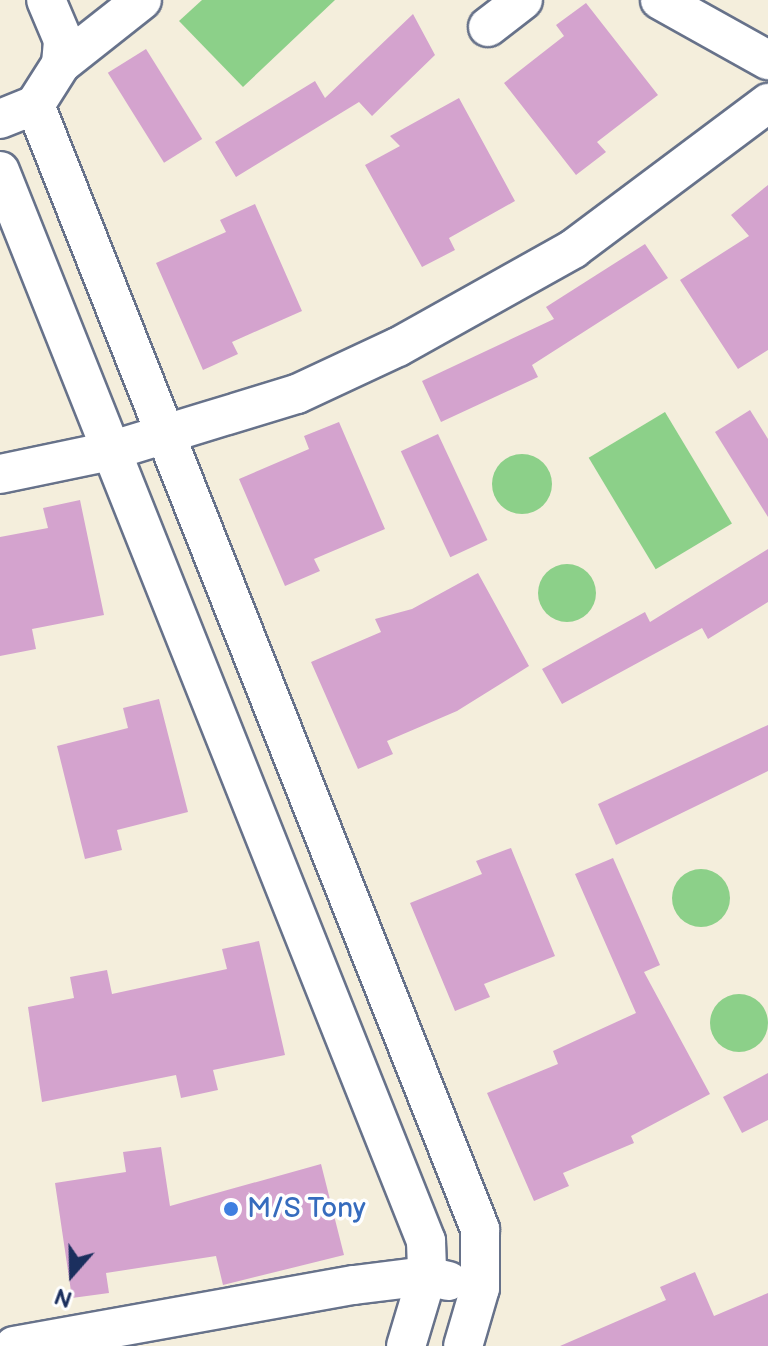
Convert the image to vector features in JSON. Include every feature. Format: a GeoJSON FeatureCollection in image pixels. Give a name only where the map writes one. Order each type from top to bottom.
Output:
{"type":"FeatureCollection","features":[{"type":"Feature","properties":{"kind":"street"},"geometry":{"type":"LineString","coordinates":[[46,0],[63,40],[61,64]]}},
{"type":"Feature","properties":{"kind":"street"},"geometry":{"type":"LineString","coordinates":[[0,119],[35,105],[61,64],[142,0]]}},
{"type":"Feature","properties":{"kind":"street"},"geometry":{"type":"LineString","coordinates":[[488,27],[523,0]]}},
{"type":"Feature","properties":{"kind":"street"},"geometry":{"type":"LineString","coordinates":[[660,0],[768,60]]}},
{"type":"Feature","properties":{"kind":"street"},"geometry":{"type":"LineString","coordinates":[[0,474],[110,451],[297,394],[398,347],[573,249],[768,103]]}},
{"type":"Feature","properties":{"kind":"street"},"geometry":{"type":"LineString","coordinates":[[35,105],[170,433],[480,1229],[480,1288],[463,1346]]}},
{"type":"Feature","properties":{"kind":"street"},"geometry":{"type":"LineString","coordinates":[[0,171],[110,451],[288,884],[426,1241],[427,1276],[406,1346]]}},
{"type":"Feature","properties":{"kind":"street"},"geometry":{"type":"LineString","coordinates":[[288,884],[338,863]]}},
{"type":"Feature","properties":{"kind":"street"},"geometry":{"type":"LineString","coordinates":[[14,1346],[427,1276],[480,1288]]}},
{"type":"Feature","properties":{"kind":"green space"},"geometry":{"type":"Polygon","coordinates":[[[202,0],[335,0],[243,87],[179,21],[202,0]]]}},
{"type":"Feature","properties":{"kind":"green space"},"geometry":{"type":"Polygon","coordinates":[[[665,412],[732,523],[656,569],[589,458],[665,412]]]}},
{"type":"Feature","properties":{"kind":"green space"},"geometry":{"type":"Polygon","coordinates":[[[522,454],[533,456],[543,463],[550,473],[550,495],[543,505],[533,512],[522,514],[511,512],[501,505],[494,495],[492,484],[494,473],[501,463],[511,456],[522,454]]]}},
{"type":"Feature","properties":{"kind":"green space"},"geometry":{"type":"Polygon","coordinates":[[[567,564],[578,566],[587,573],[594,582],[594,604],[587,613],[578,620],[567,622],[556,620],[547,613],[540,604],[538,593],[540,582],[547,573],[556,566],[567,564]]]}},
{"type":"Feature","properties":{"kind":"green space"},"geometry":{"type":"Polygon","coordinates":[[[701,869],[722,877],[730,898],[722,919],[701,927],[680,919],[672,898],[680,877],[701,869]]]}},
{"type":"Feature","properties":{"kind":"green space"},"geometry":{"type":"Polygon","coordinates":[[[739,994],[760,1002],[768,1023],[760,1044],[739,1052],[718,1044],[710,1023],[718,1002],[739,994]]]}},
{"type":"Feature","properties":{"kind":"building"},"geometry":{"type":"Polygon","coordinates":[[[586,3],[658,95],[597,142],[606,152],[576,175],[504,83],[564,36],[556,25],[586,3]]]}},
{"type":"Feature","properties":{"kind":"building"},"geometry":{"type":"Polygon","coordinates":[[[413,14],[435,55],[372,116],[359,102],[236,177],[215,142],[315,81],[325,98],[413,14]]]}},
{"type":"Feature","properties":{"kind":"building"},"geometry":{"type":"Polygon","coordinates":[[[146,49],[202,139],[164,163],[108,73],[146,49]]]}},
{"type":"Feature","properties":{"kind":"building"},"geometry":{"type":"Polygon","coordinates":[[[459,98],[515,201],[449,238],[455,250],[422,267],[365,165],[400,146],[390,136],[459,98]]]}},
{"type":"Feature","properties":{"kind":"building"},"geometry":{"type":"Polygon","coordinates":[[[768,185],[768,350],[738,369],[680,280],[749,236],[731,215],[768,185]]]}},
{"type":"Feature","properties":{"kind":"building"},"geometry":{"type":"Polygon","coordinates":[[[255,204],[302,311],[232,342],[238,354],[203,370],[156,263],[226,232],[220,220],[255,204]]]}},
{"type":"Feature","properties":{"kind":"building"},"geometry":{"type":"Polygon","coordinates":[[[645,244],[668,278],[532,365],[538,377],[441,422],[422,381],[554,319],[546,307],[645,244]]]}},
{"type":"Feature","properties":{"kind":"building"},"geometry":{"type":"Polygon","coordinates":[[[750,410],[768,439],[768,517],[715,432],[750,410]]]}},
{"type":"Feature","properties":{"kind":"building"},"geometry":{"type":"Polygon","coordinates":[[[339,422],[385,529],[314,559],[320,571],[285,586],[239,479],[309,449],[304,436],[339,422]]]}},
{"type":"Feature","properties":{"kind":"building"},"geometry":{"type":"Polygon","coordinates":[[[438,434],[487,540],[450,557],[401,451],[438,434]]]}},
{"type":"Feature","properties":{"kind":"building"},"geometry":{"type":"Polygon","coordinates":[[[80,500],[104,615],[32,629],[36,649],[0,656],[0,537],[48,528],[43,508],[80,500]]]}},
{"type":"Feature","properties":{"kind":"building"},"geometry":{"type":"Polygon","coordinates":[[[768,549],[768,602],[708,639],[702,628],[562,704],[542,669],[645,612],[650,622],[768,549]]]}},
{"type":"Feature","properties":{"kind":"building"},"geometry":{"type":"Polygon","coordinates":[[[478,573],[529,666],[457,711],[387,741],[393,754],[358,769],[311,662],[381,632],[375,619],[412,609],[478,573]]]}},
{"type":"Feature","properties":{"kind":"building"},"geometry":{"type":"Polygon","coordinates":[[[159,699],[188,812],[117,830],[122,850],[85,859],[57,746],[128,728],[123,708],[159,699]]]}},
{"type":"Feature","properties":{"kind":"building"},"geometry":{"type":"Polygon","coordinates":[[[768,725],[768,771],[616,845],[598,804],[768,725]]]}},
{"type":"Feature","properties":{"kind":"building"},"geometry":{"type":"Polygon","coordinates":[[[511,848],[555,956],[484,984],[490,997],[455,1011],[410,903],[482,874],[476,861],[511,848]]]}},
{"type":"Feature","properties":{"kind":"building"},"geometry":{"type":"Polygon","coordinates":[[[613,858],[660,965],[644,972],[710,1094],[631,1136],[634,1143],[563,1173],[569,1186],[534,1201],[487,1093],[558,1064],[553,1051],[636,1013],[575,874],[613,858]]]}},
{"type":"Feature","properties":{"kind":"building"},"geometry":{"type":"Polygon","coordinates":[[[259,941],[285,1055],[213,1070],[218,1090],[181,1098],[176,1075],[42,1102],[28,1007],[74,998],[70,977],[107,970],[112,994],[227,969],[222,949],[259,941]]]}},
{"type":"Feature","properties":{"kind":"building"},"geometry":{"type":"Polygon","coordinates":[[[768,1073],[768,1120],[742,1133],[723,1097],[768,1073]]]}},
{"type":"Feature","properties":{"kind":"building"},"geometry":{"type":"Polygon","coordinates":[[[161,1147],[170,1206],[321,1164],[344,1255],[223,1285],[216,1256],[106,1273],[109,1293],[72,1298],[55,1183],[126,1172],[123,1152],[161,1147]]]}},
{"type":"Feature","properties":{"kind":"building"},"geometry":{"type":"Polygon","coordinates":[[[695,1272],[714,1316],[768,1293],[768,1346],[560,1346],[666,1300],[660,1287],[695,1272]]]}},
{"type":"Feature","properties":{"kind":"place","name":"M/S Tony"},"geometry":{"type":"Point","coordinates":[231,1209]}}]}
